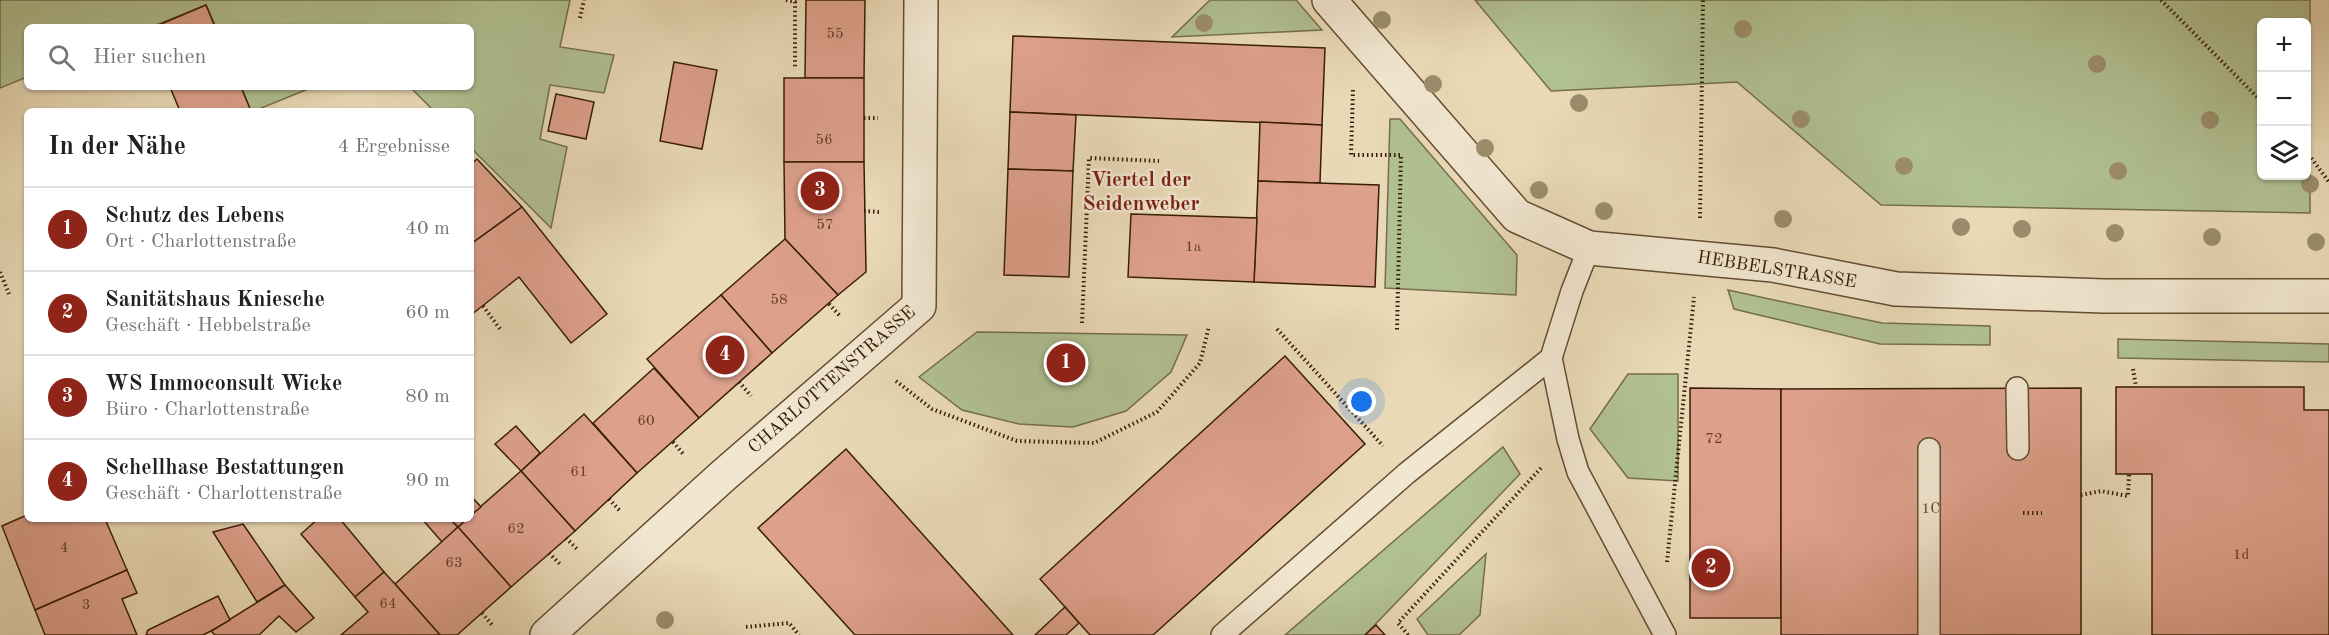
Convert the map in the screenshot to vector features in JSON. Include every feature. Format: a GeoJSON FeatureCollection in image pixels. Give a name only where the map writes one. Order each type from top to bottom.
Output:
{"type":"FeatureCollection","features":[{"type":"Feature","properties":{"kind":"street","name":"CHARLOTTENSTRASSE"},"geometry":{"type":"LineString","coordinates":[[547,635],[724,475],[920,306],[921,0]]}},
{"type":"Feature","properties":{"kind":"street","name":"HEBBELSTRASSE"},"geometry":{"type":"LineString","coordinates":[[1329,0],[1517,216],[1589,248],[1773,265],[1896,290],[2104,296],[2329,296]]}},
{"type":"Feature","properties":{"kind":"lane"},"geometry":{"type":"LineString","coordinates":[[1589,248],[1572,291],[1551,358],[1568,439],[1578,472],[1663,631]]}},
{"type":"Feature","properties":{"kind":"lane"},"geometry":{"type":"LineString","coordinates":[[1222,635],[1407,474],[1551,358]]}},
{"type":"Feature","properties":{"kind":"lane"},"geometry":{"type":"LineString","coordinates":[[2017,388],[2018,449]]}},
{"type":"Feature","properties":{"kind":"lane"},"geometry":{"type":"LineString","coordinates":[[1929,449],[1929,635]]}},
{"type":"Feature","properties":{"kind":"path"},"geometry":{"type":"LineString","coordinates":[[580,18],[584,0]]}},
{"type":"Feature","properties":{"kind":"path"},"geometry":{"type":"LineString","coordinates":[[786,0],[795,2],[795,67]]}},
{"type":"Feature","properties":{"kind":"path"},"geometry":{"type":"LineString","coordinates":[[1663,631],[1698,257],[1703,0]]}},
{"type":"Feature","properties":{"kind":"path"},"geometry":{"type":"LineString","coordinates":[[2161,0],[2257,97]]}},
{"type":"Feature","properties":{"kind":"path"},"geometry":{"type":"LineString","coordinates":[[1355,29],[1351,155],[1401,155],[1397,330]]}},
{"type":"Feature","properties":{"kind":"path"},"geometry":{"type":"LineString","coordinates":[[864,118],[881,118]]}},
{"type":"Feature","properties":{"kind":"path"},"geometry":{"type":"LineString","coordinates":[[2311,157],[2329,182]]}},
{"type":"Feature","properties":{"kind":"path"},"geometry":{"type":"LineString","coordinates":[[1082,323],[1089,158],[1160,160]]}},
{"type":"Feature","properties":{"kind":"path"},"geometry":{"type":"LineString","coordinates":[[864,211],[880,212]]}},
{"type":"Feature","properties":{"kind":"path"},"geometry":{"type":"LineString","coordinates":[[0,272],[9,294]]}},
{"type":"Feature","properties":{"kind":"path"},"geometry":{"type":"LineString","coordinates":[[829,304],[840,316]]}},
{"type":"Feature","properties":{"kind":"path"},"geometry":{"type":"LineString","coordinates":[[483,306],[500,329]]}},
{"type":"Feature","properties":{"kind":"path"},"geometry":{"type":"LineString","coordinates":[[862,356],[932,409],[1017,441],[1094,443],[1157,412],[1200,363],[1209,326]]}},
{"type":"Feature","properties":{"kind":"path"},"geometry":{"type":"LineString","coordinates":[[1277,329],[1407,474]]}},
{"type":"Feature","properties":{"kind":"path"},"geometry":{"type":"LineString","coordinates":[[2133,369],[2136,387]]}},
{"type":"Feature","properties":{"kind":"path"},"geometry":{"type":"LineString","coordinates":[[739,382],[751,396]]}},
{"type":"Feature","properties":{"kind":"path"},"geometry":{"type":"LineString","coordinates":[[1408,635],[1398,623],[1568,439]]}},
{"type":"Feature","properties":{"kind":"path"},"geometry":{"type":"LineString","coordinates":[[673,442],[684,455]]}},
{"type":"Feature","properties":{"kind":"path"},"geometry":{"type":"LineString","coordinates":[[2081,495],[2101,491],[2128,496],[2129,474]]}},
{"type":"Feature","properties":{"kind":"path"},"geometry":{"type":"LineString","coordinates":[[609,499],[621,512]]}},
{"type":"Feature","properties":{"kind":"path"},"geometry":{"type":"LineString","coordinates":[[2023,513],[2042,513]]}},
{"type":"Feature","properties":{"kind":"path"},"geometry":{"type":"LineString","coordinates":[[566,538],[578,550]]}},
{"type":"Feature","properties":{"kind":"path"},"geometry":{"type":"LineString","coordinates":[[549,553],[561,565]]}},
{"type":"Feature","properties":{"kind":"path"},"geometry":{"type":"LineString","coordinates":[[482,613],[493,626]]}},
{"type":"Feature","properties":{"kind":"path"},"geometry":{"type":"LineString","coordinates":[[746,627],[789,623],[799,635]]}},
{"type":"Feature","properties":{"kind":"green space"},"geometry":{"type":"Polygon","coordinates":[[[0,0],[570,0],[560,47],[614,55],[604,93],[550,85],[540,139],[567,147],[551,228],[474,151],[474,108],[431,108],[413,90],[474,90],[474,24],[215,24],[206,5],[158,24],[24,24],[24,78],[0,88],[0,0]]]}},
{"type":"Feature","properties":{"kind":"green space"},"geometry":{"type":"Polygon","coordinates":[[[1210,0],[1296,0],[1322,30],[1172,37],[1210,0]]]}},
{"type":"Feature","properties":{"kind":"green space"},"geometry":{"type":"Polygon","coordinates":[[[1475,0],[2310,0],[2310,18],[2257,18],[2257,180],[2310,180],[2310,213],[1881,205],[1737,82],[1551,91],[1475,0]]]}},
{"type":"Feature","properties":{"kind":"green space"},"geometry":{"type":"Polygon","coordinates":[[[242,90],[306,90],[261,108],[250,108],[242,90]]]}},
{"type":"Feature","properties":{"kind":"green space"},"geometry":{"type":"Polygon","coordinates":[[[1390,119],[1400,119],[1517,255],[1516,295],[1385,288],[1390,119]]]}},
{"type":"Feature","properties":{"kind":"green space"},"geometry":{"type":"Polygon","coordinates":[[[1728,290],[1882,323],[1990,326],[1990,345],[1880,344],[1734,309],[1728,290]]]}},
{"type":"Feature","properties":{"kind":"green space"},"geometry":{"type":"Polygon","coordinates":[[[977,332],[1187,335],[1171,372],[1126,411],[1073,427],[1019,424],[962,410],[919,377],[977,332]]]}},
{"type":"Feature","properties":{"kind":"green space"},"geometry":{"type":"Polygon","coordinates":[[[2118,339],[2329,344],[2329,362],[2118,358],[2118,339]]]}},
{"type":"Feature","properties":{"kind":"green space"},"geometry":{"type":"Polygon","coordinates":[[[1628,374],[1678,374],[1678,481],[1628,478],[1590,429],[1628,374]]]}},
{"type":"Feature","properties":{"kind":"green space"},"geometry":{"type":"Polygon","coordinates":[[[1503,447],[1520,474],[1365,635],[1285,635],[1503,447]]]}},
{"type":"Feature","properties":{"kind":"green space"},"geometry":{"type":"Polygon","coordinates":[[[1486,554],[1480,615],[1459,635],[1428,635],[1417,619],[1486,554]]]}},
{"type":"Feature","properties":{"kind":"building"},"geometry":{"type":"Polygon","coordinates":[[[806,0],[865,0],[864,78],[805,78],[806,0]]]}},
{"type":"Feature","properties":{"kind":"building"},"geometry":{"type":"Polygon","coordinates":[[[206,5],[214,24],[161,24],[206,5]]]}},
{"type":"Feature","properties":{"kind":"building"},"geometry":{"type":"Polygon","coordinates":[[[1013,36],[1325,48],[1322,125],[1010,112],[1013,36]]]}},
{"type":"Feature","properties":{"kind":"building"},"geometry":{"type":"Polygon","coordinates":[[[674,62],[717,70],[702,149],[660,141],[674,62]]]}},
{"type":"Feature","properties":{"kind":"building"},"geometry":{"type":"Polygon","coordinates":[[[784,78],[864,78],[864,162],[784,162],[784,78]]]}},
{"type":"Feature","properties":{"kind":"building"},"geometry":{"type":"Polygon","coordinates":[[[171,90],[242,90],[250,108],[179,108],[171,90]]]}},
{"type":"Feature","properties":{"kind":"building"},"geometry":{"type":"Polygon","coordinates":[[[556,94],[594,102],[586,139],[548,131],[556,94]]]}},
{"type":"Feature","properties":{"kind":"building"},"geometry":{"type":"Polygon","coordinates":[[[1010,112],[1076,115],[1073,171],[1008,169],[1010,112]]]}},
{"type":"Feature","properties":{"kind":"building"},"geometry":{"type":"Polygon","coordinates":[[[1260,122],[1322,125],[1320,183],[1258,181],[1260,122]]]}},
{"type":"Feature","properties":{"kind":"building"},"geometry":{"type":"Polygon","coordinates":[[[477,159],[522,207],[474,242],[474,162],[477,159]]]}},
{"type":"Feature","properties":{"kind":"building"},"geometry":{"type":"Polygon","coordinates":[[[784,162],[864,162],[866,272],[838,295],[785,239],[784,162]]]}},
{"type":"Feature","properties":{"kind":"building"},"geometry":{"type":"Polygon","coordinates":[[[1008,169],[1073,171],[1069,277],[1004,275],[1008,169]]]}},
{"type":"Feature","properties":{"kind":"building"},"geometry":{"type":"Polygon","coordinates":[[[1258,181],[1379,185],[1375,287],[1254,282],[1258,181]]]}},
{"type":"Feature","properties":{"kind":"building"},"geometry":{"type":"Polygon","coordinates":[[[522,207],[607,314],[571,343],[519,277],[474,313],[474,242],[522,207]]]}},
{"type":"Feature","properties":{"kind":"building"},"geometry":{"type":"Polygon","coordinates":[[[1131,214],[1257,218],[1254,282],[1128,277],[1131,214]]]}},
{"type":"Feature","properties":{"kind":"building"},"geometry":{"type":"Polygon","coordinates":[[[785,239],[838,295],[772,353],[721,295],[785,239]]]}},
{"type":"Feature","properties":{"kind":"building"},"geometry":{"type":"Polygon","coordinates":[[[721,295],[772,353],[699,418],[647,359],[721,295]]]}},
{"type":"Feature","properties":{"kind":"building"},"geometry":{"type":"Polygon","coordinates":[[[1285,356],[1365,444],[1153,635],[1090,635],[1040,579],[1285,356]]]}},
{"type":"Feature","properties":{"kind":"building"},"geometry":{"type":"Polygon","coordinates":[[[654,368],[699,418],[637,473],[593,423],[654,368]]]}},
{"type":"Feature","properties":{"kind":"building"},"geometry":{"type":"Polygon","coordinates":[[[2116,387],[2304,387],[2304,410],[2329,410],[2329,635],[2152,635],[2152,474],[2116,474],[2116,387]]]}},
{"type":"Feature","properties":{"kind":"building"},"geometry":{"type":"Polygon","coordinates":[[[1690,388],[1781,389],[1781,618],[1690,618],[1690,388]]]}},
{"type":"Feature","properties":{"kind":"building"},"geometry":{"type":"Polygon","coordinates":[[[2081,388],[2081,635],[1781,635],[1781,389],[2081,388]]]}},
{"type":"Feature","properties":{"kind":"building"},"geometry":{"type":"Polygon","coordinates":[[[584,414],[637,473],[575,531],[521,471],[584,414]]]}},
{"type":"Feature","properties":{"kind":"building"},"geometry":{"type":"Polygon","coordinates":[[[516,426],[540,453],[521,471],[495,444],[516,426]]]}},
{"type":"Feature","properties":{"kind":"building"},"geometry":{"type":"Polygon","coordinates":[[[846,449],[1013,635],[855,635],[758,528],[846,449]]]}},
{"type":"Feature","properties":{"kind":"building"},"geometry":{"type":"Polygon","coordinates":[[[521,471],[575,531],[511,587],[458,527],[464,522],[474,522],[474,512],[521,471]]]}},
{"type":"Feature","properties":{"kind":"building"},"geometry":{"type":"Polygon","coordinates":[[[474,499],[481,507],[474,513],[474,499]]]}},
{"type":"Feature","properties":{"kind":"building"},"geometry":{"type":"Polygon","coordinates":[[[24,516],[24,522],[106,522],[127,570],[35,610],[2,526],[24,516]]]}},
{"type":"Feature","properties":{"kind":"building"},"geometry":{"type":"Polygon","coordinates":[[[315,522],[342,522],[384,572],[355,597],[301,534],[315,522]]]}},
{"type":"Feature","properties":{"kind":"building"},"geometry":{"type":"Polygon","coordinates":[[[425,522],[453,522],[458,527],[442,542],[425,522]]]}},
{"type":"Feature","properties":{"kind":"building"},"geometry":{"type":"Polygon","coordinates":[[[453,522],[464,522],[458,527],[453,522]]]}},
{"type":"Feature","properties":{"kind":"building"},"geometry":{"type":"Polygon","coordinates":[[[243,524],[285,585],[257,602],[213,532],[243,524]]]}},
{"type":"Feature","properties":{"kind":"building"},"geometry":{"type":"Polygon","coordinates":[[[458,527],[511,587],[457,635],[440,635],[395,584],[458,527]]]}},
{"type":"Feature","properties":{"kind":"building"},"geometry":{"type":"Polygon","coordinates":[[[127,570],[137,593],[122,599],[137,635],[45,635],[35,610],[127,570]]]}},
{"type":"Feature","properties":{"kind":"building"},"geometry":{"type":"Polygon","coordinates":[[[384,572],[440,635],[341,635],[368,612],[355,597],[384,572]]]}},
{"type":"Feature","properties":{"kind":"building"},"geometry":{"type":"Polygon","coordinates":[[[285,585],[314,618],[296,632],[279,616],[259,635],[215,635],[211,631],[285,585]]]}},
{"type":"Feature","properties":{"kind":"building"},"geometry":{"type":"Polygon","coordinates":[[[218,596],[230,620],[211,631],[203,635],[146,635],[148,630],[218,596]]]}},
{"type":"Feature","properties":{"kind":"building"},"geometry":{"type":"Polygon","coordinates":[[[1065,607],[1079,623],[1066,635],[1035,635],[1065,607]]]}},
{"type":"Feature","properties":{"kind":"building"},"geometry":{"type":"Polygon","coordinates":[[[1376,625],[1385,635],[1365,635],[1376,625]]]}},
{"type":"Feature","properties":{"kind":"place","name":"WS Immoconsult Wicke"},"geometry":{"type":"Point","coordinates":[820,191]}},
{"type":"Feature","properties":{"kind":"place","name":"Schellhase Bestattungen"},"geometry":{"type":"Point","coordinates":[725,355]}},
{"type":"Feature","properties":{"kind":"place","name":"Schutz des Lebens"},"geometry":{"type":"Point","coordinates":[1066,363]}},
{"type":"Feature","properties":{"kind":"place","name":"Sanitätshaus Kniesche"},"geometry":{"type":"Point","coordinates":[1711,568]}},
{"type":"Feature","properties":{"kind":"district","name":"Viertel der Seidenweber"},"geometry":{"type":"Point","coordinates":[1141,192]}}]}
